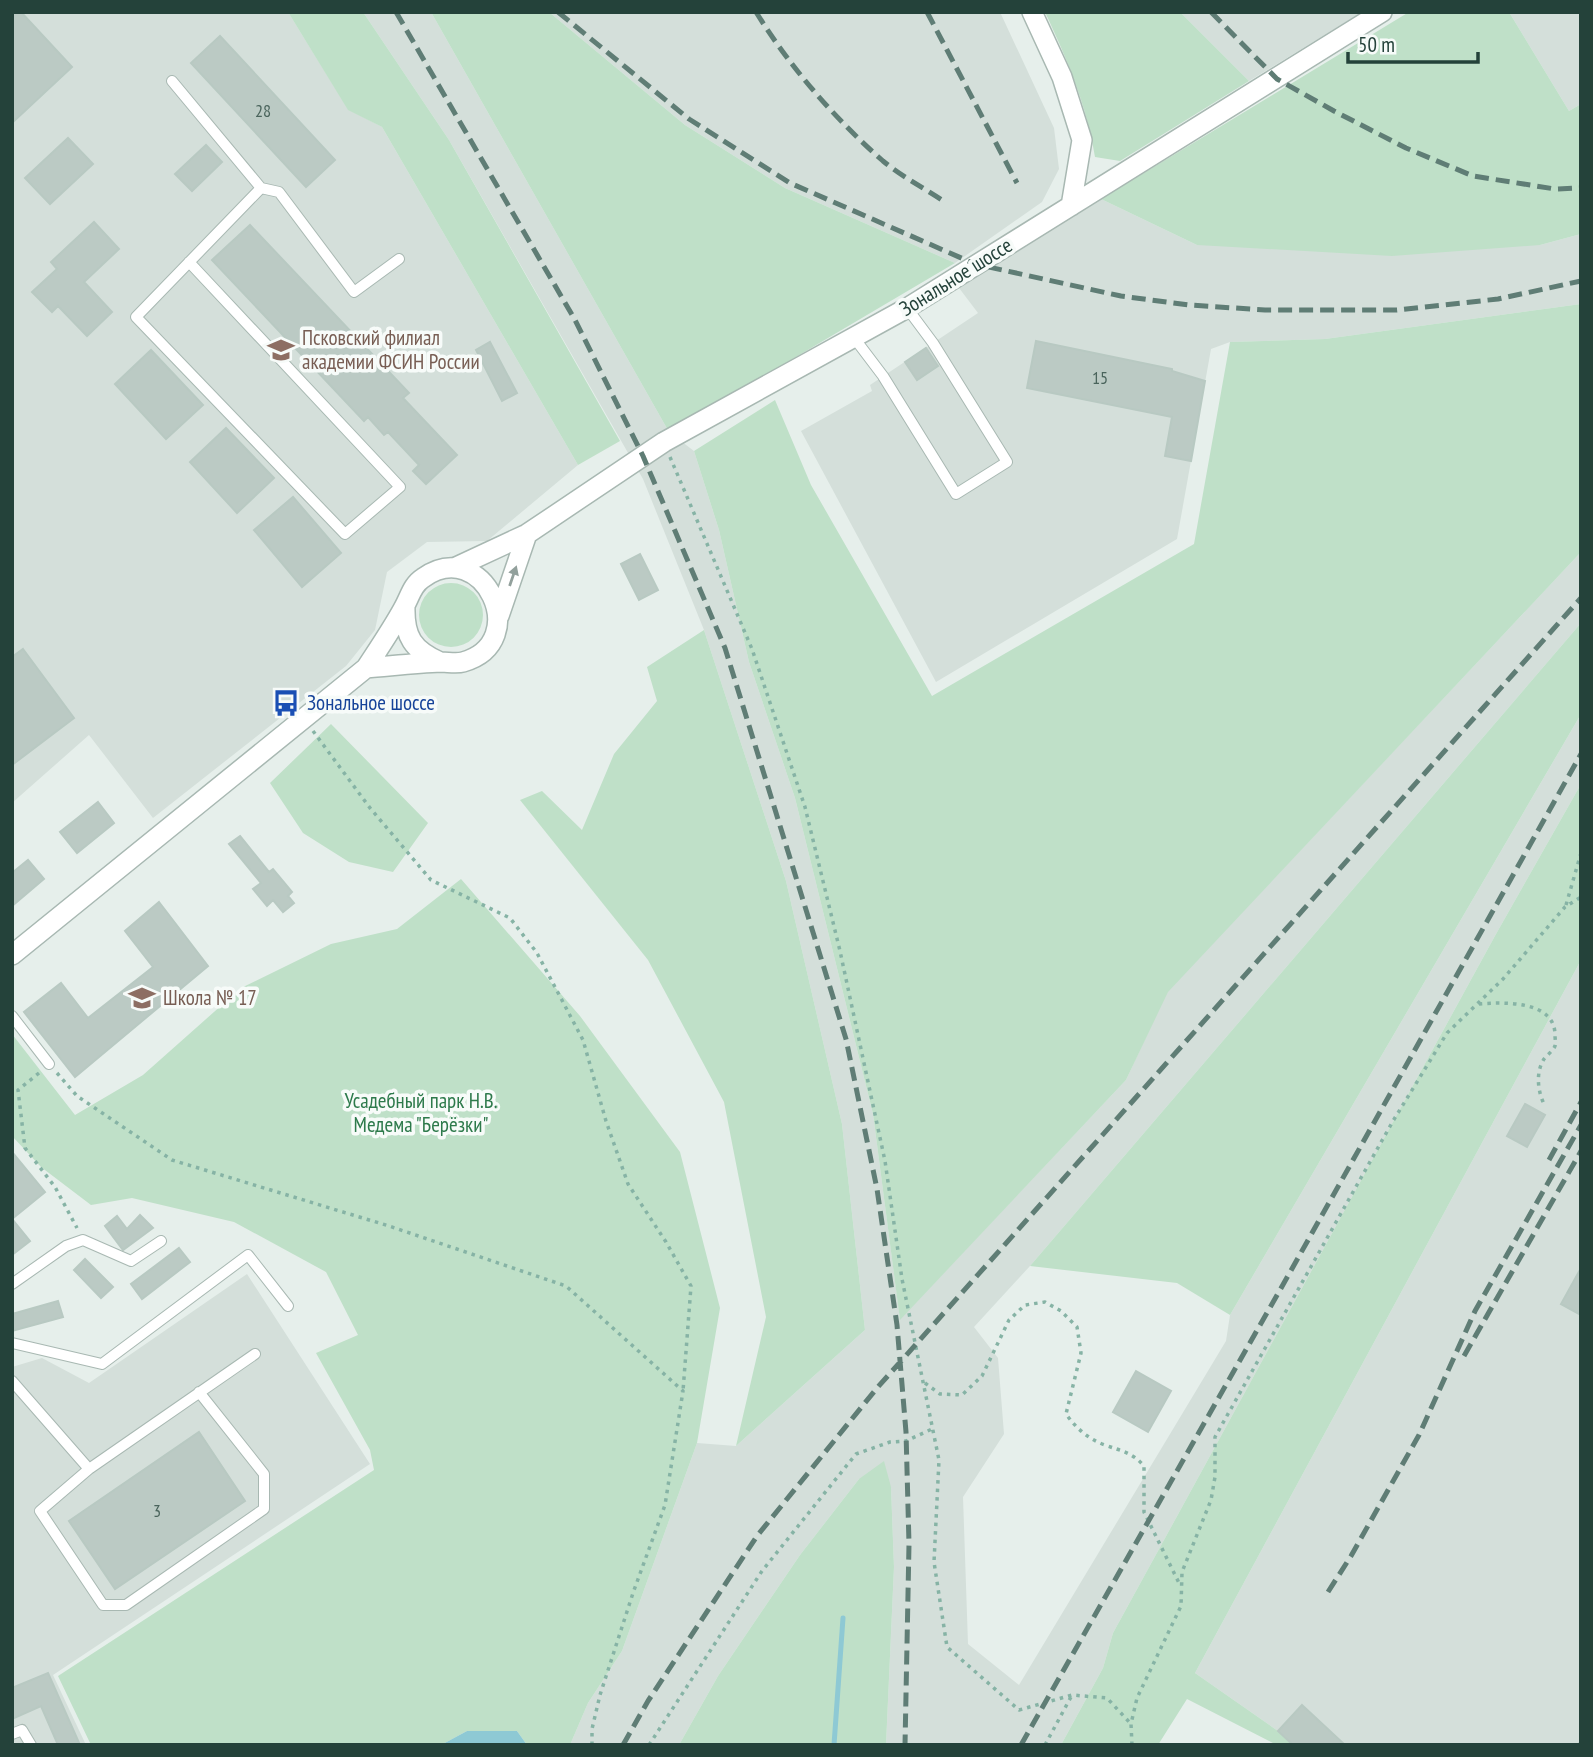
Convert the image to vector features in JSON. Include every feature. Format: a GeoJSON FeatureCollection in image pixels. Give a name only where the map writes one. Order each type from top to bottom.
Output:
{"type":"FeatureCollection","features":[{"type":"Feature","properties":{"kind":"street"},"geometry":{"type":"LineString","coordinates":[[1032,12],[1062,77],[1082,140],[1072,206]]}},
{"type":"Feature","properties":{"kind":"street","name":"Зональное шоссе"},"geometry":{"type":"LineString","coordinates":[[12,955],[366,668],[405,606],[411,591],[422,578],[437,570],[454,568],[527,534],[664,443],[907,308],[1382,12]]}},
{"type":"Feature","properties":{"kind":"street"},"geometry":{"type":"LineString","coordinates":[[366,668],[462,662],[480,653],[493,638],[527,534]]}},
{"type":"Feature","properties":{"kind":"street"},"geometry":{"type":"LineString","coordinates":[[454,568],[470,572],[484,582],[495,599],[499,618]]}},
{"type":"Feature","properties":{"kind":"street"},"geometry":{"type":"LineString","coordinates":[[405,606],[404,623],[410,639],[423,654],[441,662]]}},
{"type":"Feature","properties":{"kind":"lane"},"geometry":{"type":"LineString","coordinates":[[172,81],[261,188],[279,192],[354,292],[399,259]]}},
{"type":"Feature","properties":{"kind":"lane"},"geometry":{"type":"LineString","coordinates":[[189,262],[400,487],[345,534],[136,317],[189,262],[261,188]]}},
{"type":"Feature","properties":{"kind":"lane"},"geometry":{"type":"LineString","coordinates":[[855,339],[883,376],[956,494],[1007,462],[933,343],[907,308]]}},
{"type":"Feature","properties":{"kind":"lane"},"geometry":{"type":"LineString","coordinates":[[12,1016],[49,1064]]}},
{"type":"Feature","properties":{"kind":"lane"},"geometry":{"type":"LineString","coordinates":[[12,1284],[66,1245],[83,1240],[131,1261],[161,1241]]}},
{"type":"Feature","properties":{"kind":"lane"},"geometry":{"type":"LineString","coordinates":[[12,1343],[102,1364],[248,1255],[288,1306]]}},
{"type":"Feature","properties":{"kind":"lane"},"geometry":{"type":"LineString","coordinates":[[198,1392],[264,1474],[264,1509],[126,1605],[103,1605],[40,1511],[89,1469],[198,1392],[255,1354]]}},
{"type":"Feature","properties":{"kind":"lane"},"geometry":{"type":"LineString","coordinates":[[12,1381],[89,1469]]}},
{"type":"Feature","properties":{"kind":"lane"},"geometry":{"type":"LineString","coordinates":[[12,1734],[22,1730],[31,1745]]}},
{"type":"Feature","properties":{"kind":"path"},"geometry":{"type":"LineString","coordinates":[[664,443],[752,649],[805,807],[840,951],[885,1161],[902,1279],[939,1460],[934,1562],[947,1647],[1019,1710],[1072,1695],[1107,1698],[1131,1724]]}},
{"type":"Feature","properties":{"kind":"path"},"geometry":{"type":"LineString","coordinates":[[314,732],[370,808],[431,880],[510,918],[537,953],[583,1040],[606,1121],[628,1184],[691,1286],[683,1391],[666,1505],[633,1593],[600,1695],[592,1729],[592,1745]]}},
{"type":"Feature","properties":{"kind":"path"},"geometry":{"type":"LineString","coordinates":[[1565,907],[1581,853]]}},
{"type":"Feature","properties":{"kind":"path"},"geometry":{"type":"LineString","coordinates":[[1132,1745],[1131,1724],[1137,1698],[1181,1606],[1182,1572],[1211,1500],[1215,1437],[1393,1121],[1447,1033],[1503,979],[1565,907],[1581,897]]}},
{"type":"Feature","properties":{"kind":"path"},"geometry":{"type":"LineString","coordinates":[[1476,1005],[1497,1002],[1528,1006],[1546,1013],[1555,1027],[1555,1046],[1542,1061],[1538,1093],[1545,1105]]}},
{"type":"Feature","properties":{"kind":"path"},"geometry":{"type":"LineString","coordinates":[[83,1240],[55,1187],[25,1148],[18,1090],[49,1064],[77,1096],[172,1160],[389,1226],[566,1286],[683,1391]]}},
{"type":"Feature","properties":{"kind":"path"},"geometry":{"type":"LineString","coordinates":[[923,1382],[940,1394],[962,1395],[982,1376],[1009,1320],[1025,1305],[1045,1302],[1061,1311],[1077,1327],[1081,1353],[1066,1414],[1077,1429],[1105,1445],[1135,1456],[1144,1466],[1144,1512],[1165,1557],[1177,1574],[1182,1589]]}},
{"type":"Feature","properties":{"kind":"path"},"geometry":{"type":"LineString","coordinates":[[649,1745],[762,1571],[856,1454],[890,1442],[906,1441],[932,1429]]}},
{"type":"Feature","properties":{"kind":"path"},"geometry":{"type":"LineString","coordinates":[[1045,1745],[1072,1695]]}},
{"type":"Feature","properties":{"kind":"shaded area","name":"Псковский филиал академии ФСИН России"},"geometry":{"type":"Polygon","coordinates":[[[12,12],[288,12],[348,109],[382,127],[578,465],[487,541],[427,542],[387,572],[375,630],[346,666],[153,818],[89,735],[12,803],[12,12]]]}},
{"type":"Feature","properties":{"kind":"shaded area"},"geometry":{"type":"Polygon","coordinates":[[[363,12],[431,12],[669,432],[694,451],[719,530],[749,662],[795,798],[873,1114],[900,1319],[1126,1080],[1167,992],[1581,552],[1581,623],[1030,1266],[974,1327],[998,1358],[1004,1434],[963,1497],[968,1644],[1019,1685],[1226,1341],[1230,1315],[1581,714],[1581,784],[1113,1633],[1103,1668],[1061,1745],[886,1745],[894,1567],[891,1487],[859,1479],[800,1555],[718,1676],[679,1745],[570,1745],[588,1703],[622,1651],[697,1443],[736,1446],[865,1330],[842,1124],[786,881],[704,630],[643,479],[449,140],[363,12]]]}},
{"type":"Feature","properties":{"kind":"shaded area"},"geometry":{"type":"Polygon","coordinates":[[[549,12],[1000,12],[1054,128],[1059,169],[1042,202],[955,263],[785,188],[685,125],[549,12]]]}},
{"type":"Feature","properties":{"kind":"shaded area"},"geometry":{"type":"Polygon","coordinates":[[[1180,12],[1362,12],[1249,81],[1180,12]]]}},
{"type":"Feature","properties":{"kind":"shaded area"},"geometry":{"type":"Polygon","coordinates":[[[1509,12],[1581,12],[1581,104],[1569,111],[1509,12]]]}},
{"type":"Feature","properties":{"kind":"shaded area"},"geometry":{"type":"Polygon","coordinates":[[[1101,199],[1197,245],[1540,245],[1581,234],[1581,304],[1325,339],[1230,342],[1211,349],[1177,539],[936,682],[801,431],[872,391],[870,385],[978,313],[956,284],[1101,199]]]}},
{"type":"Feature","properties":{"kind":"shaded area"},"geometry":{"type":"Polygon","coordinates":[[[1581,960],[1581,1745],[1293,1745],[1278,1731],[1195,1673],[1581,960]]]}},
{"type":"Feature","properties":{"kind":"shaded area"},"geometry":{"type":"Polygon","coordinates":[[[247,1274],[370,1464],[53,1675],[86,1745],[12,1745],[12,1367],[42,1358],[89,1383],[247,1274]]]}},
{"type":"Feature","properties":{"kind":"green space"},"geometry":{"type":"Polygon","coordinates":[[[288,12],[363,12],[449,140],[620,441],[578,465],[382,127],[348,110],[288,12]]]}},
{"type":"Feature","properties":{"kind":"green space"},"geometry":{"type":"Polygon","coordinates":[[[431,12],[549,12],[685,125],[785,188],[955,263],[669,432],[431,12]]]}},
{"type":"Feature","properties":{"kind":"green space"},"geometry":{"type":"Polygon","coordinates":[[[1045,12],[1180,12],[1249,81],[1120,161],[1095,157],[1087,119],[1075,83],[1045,12]]]}},
{"type":"Feature","properties":{"kind":"green space"},"geometry":{"type":"Polygon","coordinates":[[[1409,12],[1509,12],[1569,111],[1581,104],[1581,234],[1540,245],[1392,256],[1197,245],[1101,199],[1409,12]]]}},
{"type":"Feature","properties":{"kind":"green space"},"geometry":{"type":"Polygon","coordinates":[[[1581,304],[1581,552],[1168,992],[1126,1080],[900,1320],[873,1114],[795,798],[749,662],[719,530],[694,451],[775,400],[811,485],[932,696],[1194,544],[1230,342],[1325,339],[1581,304]]]}},
{"type":"Feature","properties":{"kind":"green space"},"geometry":{"type":"Polygon","coordinates":[[[445,583],[457,583],[474,592],[481,603],[481,627],[474,638],[457,647],[445,647],[433,642],[424,633],[419,621],[419,609],[424,597],[433,588],[445,583]]]}},
{"type":"Feature","properties":{"kind":"green space"},"geometry":{"type":"Polygon","coordinates":[[[1581,623],[1581,714],[1230,1315],[1177,1283],[1030,1266],[1581,623]]]}},
{"type":"Feature","properties":{"kind":"green space"},"geometry":{"type":"Polygon","coordinates":[[[704,630],[786,881],[842,1124],[865,1330],[736,1446],[766,1317],[724,1102],[648,960],[520,800],[542,791],[582,830],[614,754],[657,701],[647,667],[704,630]]]}},
{"type":"Feature","properties":{"kind":"green space"},"geometry":{"type":"Polygon","coordinates":[[[331,724],[428,823],[393,872],[349,862],[303,833],[270,783],[331,724]]]}},
{"type":"Feature","properties":{"kind":"green space"},"geometry":{"type":"Polygon","coordinates":[[[1581,784],[1581,960],[1195,1673],[1278,1731],[1293,1745],[1277,1745],[1187,1699],[1158,1745],[1061,1745],[1103,1668],[1113,1633],[1581,784]]]}},
{"type":"Feature","properties":{"kind":"green space","name":"Усадебный парк Н.В. Медема \"Берёзки\""},"geometry":{"type":"Polygon","coordinates":[[[461,879],[580,1016],[680,1152],[720,1308],[697,1443],[622,1651],[588,1703],[570,1745],[527,1745],[517,1731],[467,1731],[441,1745],[91,1745],[58,1676],[374,1470],[370,1450],[316,1353],[358,1335],[326,1272],[234,1222],[132,1198],[91,1205],[41,1167],[12,1136],[12,1034],[75,1115],[143,1075],[241,988],[331,944],[397,929],[461,879]]]}},
{"type":"Feature","properties":{"kind":"green space"},"geometry":{"type":"Polygon","coordinates":[[[884,1461],[891,1487],[894,1567],[886,1745],[679,1745],[718,1676],[800,1555],[859,1479],[884,1461]]]}},
{"type":"Feature","properties":{"kind":"water"},"geometry":{"type":"Polygon","coordinates":[[[467,1731],[517,1731],[527,1745],[441,1745],[467,1731]]]}},
{"type":"Feature","properties":{"kind":"building"},"geometry":{"type":"Polygon","coordinates":[[[12,12],[21,12],[72,67],[12,123],[12,12]]]}},
{"type":"Feature","properties":{"kind":"building"},"geometry":{"type":"Polygon","coordinates":[[[220,36],[335,160],[306,187],[191,63],[220,36]]]}},
{"type":"Feature","properties":{"kind":"building"},"geometry":{"type":"Polygon","coordinates":[[[68,138],[93,164],[50,204],[25,178],[68,138]]]}},
{"type":"Feature","properties":{"kind":"building"},"geometry":{"type":"Polygon","coordinates":[[[206,145],[222,162],[192,191],[175,174],[206,145]]]}},
{"type":"Feature","properties":{"kind":"building"},"geometry":{"type":"Polygon","coordinates":[[[94,222],[119,249],[84,282],[112,312],[87,336],[58,306],[52,312],[32,292],[57,269],[51,262],[94,222]]]}},
{"type":"Feature","properties":{"kind":"building"},"geometry":{"type":"Polygon","coordinates":[[[250,225],[409,393],[403,398],[457,455],[426,484],[413,471],[419,465],[388,432],[384,435],[368,417],[364,421],[212,260],[250,225]]]}},
{"type":"Feature","properties":{"kind":"building"},"geometry":{"type":"Polygon","coordinates":[[[1036,341],[1172,369],[1205,381],[1191,461],[1165,456],[1172,417],[1027,388],[1036,341]]]}},
{"type":"Feature","properties":{"kind":"building"},"geometry":{"type":"Polygon","coordinates":[[[490,342],[517,393],[502,401],[476,350],[490,342]]]}},
{"type":"Feature","properties":{"kind":"building"},"geometry":{"type":"Polygon","coordinates":[[[926,348],[938,366],[917,380],[905,362],[926,348]]]}},
{"type":"Feature","properties":{"kind":"building"},"geometry":{"type":"Polygon","coordinates":[[[151,350],[203,405],[166,439],[115,384],[151,350]]]}},
{"type":"Feature","properties":{"kind":"building"},"geometry":{"type":"Polygon","coordinates":[[[226,428],[274,478],[237,513],[190,462],[226,428]]]}},
{"type":"Feature","properties":{"kind":"building"},"geometry":{"type":"Polygon","coordinates":[[[293,497],[341,553],[302,587],[254,530],[293,497]]]}},
{"type":"Feature","properties":{"kind":"building"},"geometry":{"type":"Polygon","coordinates":[[[640,554],[658,590],[639,600],[621,564],[640,554]]]}},
{"type":"Feature","properties":{"kind":"building"},"geometry":{"type":"Polygon","coordinates":[[[23,649],[74,718],[12,765],[12,657],[23,649]]]}},
{"type":"Feature","properties":{"kind":"building"},"geometry":{"type":"Polygon","coordinates":[[[98,802],[114,823],[77,853],[60,832],[98,802]]]}},
{"type":"Feature","properties":{"kind":"building"},"geometry":{"type":"Polygon","coordinates":[[[240,836],[269,872],[273,869],[292,892],[288,896],[294,903],[283,912],[273,900],[267,906],[253,889],[261,883],[229,844],[240,836]]]}},
{"type":"Feature","properties":{"kind":"building"},"geometry":{"type":"Polygon","coordinates":[[[28,860],[44,879],[12,906],[12,873],[28,860]]]}},
{"type":"Feature","properties":{"kind":"building","name":"Школа № 17"},"geometry":{"type":"Polygon","coordinates":[[[159,902],[208,966],[75,1077],[24,1012],[61,983],[88,1018],[153,967],[125,931],[159,902]]]}},
{"type":"Feature","properties":{"kind":"building"},"geometry":{"type":"Polygon","coordinates":[[[1525,1104],[1545,1115],[1527,1147],[1507,1136],[1525,1104]]]}},
{"type":"Feature","properties":{"kind":"building"},"geometry":{"type":"Polygon","coordinates":[[[12,1152],[45,1192],[12,1219],[12,1152]]]}},
{"type":"Feature","properties":{"kind":"building"},"geometry":{"type":"Polygon","coordinates":[[[140,1215],[153,1228],[123,1250],[105,1226],[117,1216],[127,1229],[140,1215]]]}},
{"type":"Feature","properties":{"kind":"building"},"geometry":{"type":"Polygon","coordinates":[[[12,1219],[30,1241],[12,1255],[12,1219]]]}},
{"type":"Feature","properties":{"kind":"building"},"geometry":{"type":"Polygon","coordinates":[[[179,1248],[190,1262],[142,1299],[131,1284],[179,1248]]]}},
{"type":"Feature","properties":{"kind":"building"},"geometry":{"type":"Polygon","coordinates":[[[85,1259],[113,1287],[101,1298],[74,1270],[85,1259]]]}},
{"type":"Feature","properties":{"kind":"building"},"geometry":{"type":"Polygon","coordinates":[[[1581,1268],[1581,1315],[1561,1304],[1581,1268]]]}},
{"type":"Feature","properties":{"kind":"building"},"geometry":{"type":"Polygon","coordinates":[[[58,1301],[63,1317],[12,1331],[12,1314],[58,1301]]]}},
{"type":"Feature","properties":{"kind":"building"},"geometry":{"type":"Polygon","coordinates":[[[1136,1371],[1171,1391],[1148,1432],[1113,1412],[1136,1371]]]}},
{"type":"Feature","properties":{"kind":"building"},"geometry":{"type":"Polygon","coordinates":[[[199,1432],[245,1501],[115,1589],[69,1521],[199,1432]]]}},
{"type":"Feature","properties":{"kind":"building"},"geometry":{"type":"Polygon","coordinates":[[[48,1673],[80,1745],[58,1745],[41,1706],[12,1719],[12,1688],[48,1673]]]}},
{"type":"Feature","properties":{"kind":"building"},"geometry":{"type":"Polygon","coordinates":[[[1302,1705],[1345,1745],[1293,1745],[1278,1731],[1302,1705]]]}},
{"type":"Feature","properties":{"kind":"waterway"},"geometry":{"type":"LineString","coordinates":[[834,1745],[843,1618]]}},
{"type":"Feature","properties":{"kind":"railway"},"geometry":{"type":"LineString","coordinates":[[396,12],[575,320],[643,456],[725,648],[846,1039],[877,1189],[897,1325],[906,1432],[909,1544],[905,1745]]}},
{"type":"Feature","properties":{"kind":"railway"},"geometry":{"type":"LineString","coordinates":[[558,12],[689,119],[790,183],[975,264],[1121,296],[1189,305],[1265,310],[1397,310],[1498,299],[1581,281]]}},
{"type":"Feature","properties":{"kind":"railway"},"geometry":{"type":"LineString","coordinates":[[756,12],[798,72],[847,127],[904,177],[942,200]]}},
{"type":"Feature","properties":{"kind":"railway"},"geometry":{"type":"LineString","coordinates":[[927,12],[1017,183]]}},
{"type":"Feature","properties":{"kind":"railway"},"geometry":{"type":"LineString","coordinates":[[1211,12],[1277,79],[1406,148],[1473,176],[1555,189],[1581,188]]}},
{"type":"Feature","properties":{"kind":"railway"},"geometry":{"type":"LineString","coordinates":[[623,1745],[648,1701],[757,1536],[877,1388],[1581,598]]}},
{"type":"Feature","properties":{"kind":"railway"},"geometry":{"type":"LineString","coordinates":[[1021,1745],[1581,754]]}},
{"type":"Feature","properties":{"kind":"railway"},"geometry":{"type":"LineString","coordinates":[[1549,1160],[1581,1102]]}},
{"type":"Feature","properties":{"kind":"railway"},"geometry":{"type":"LineString","coordinates":[[1328,1592],[1419,1435],[1475,1311],[1581,1125]]}},
{"type":"Feature","properties":{"kind":"railway"},"geometry":{"type":"LineString","coordinates":[[1464,1356],[1581,1151]]}},
{"type":"Feature","properties":{"kind":"place","name":"Псковский филиал академии ФСИН России"},"geometry":{"type":"Point","coordinates":[281,350]}},
{"type":"Feature","properties":{"kind":"place","name":"Зональное шоссе"},"geometry":{"type":"Point","coordinates":[286,703]}},
{"type":"Feature","properties":{"kind":"place","name":"Школа № 17"},"geometry":{"type":"Point","coordinates":[142,998]}}]}
